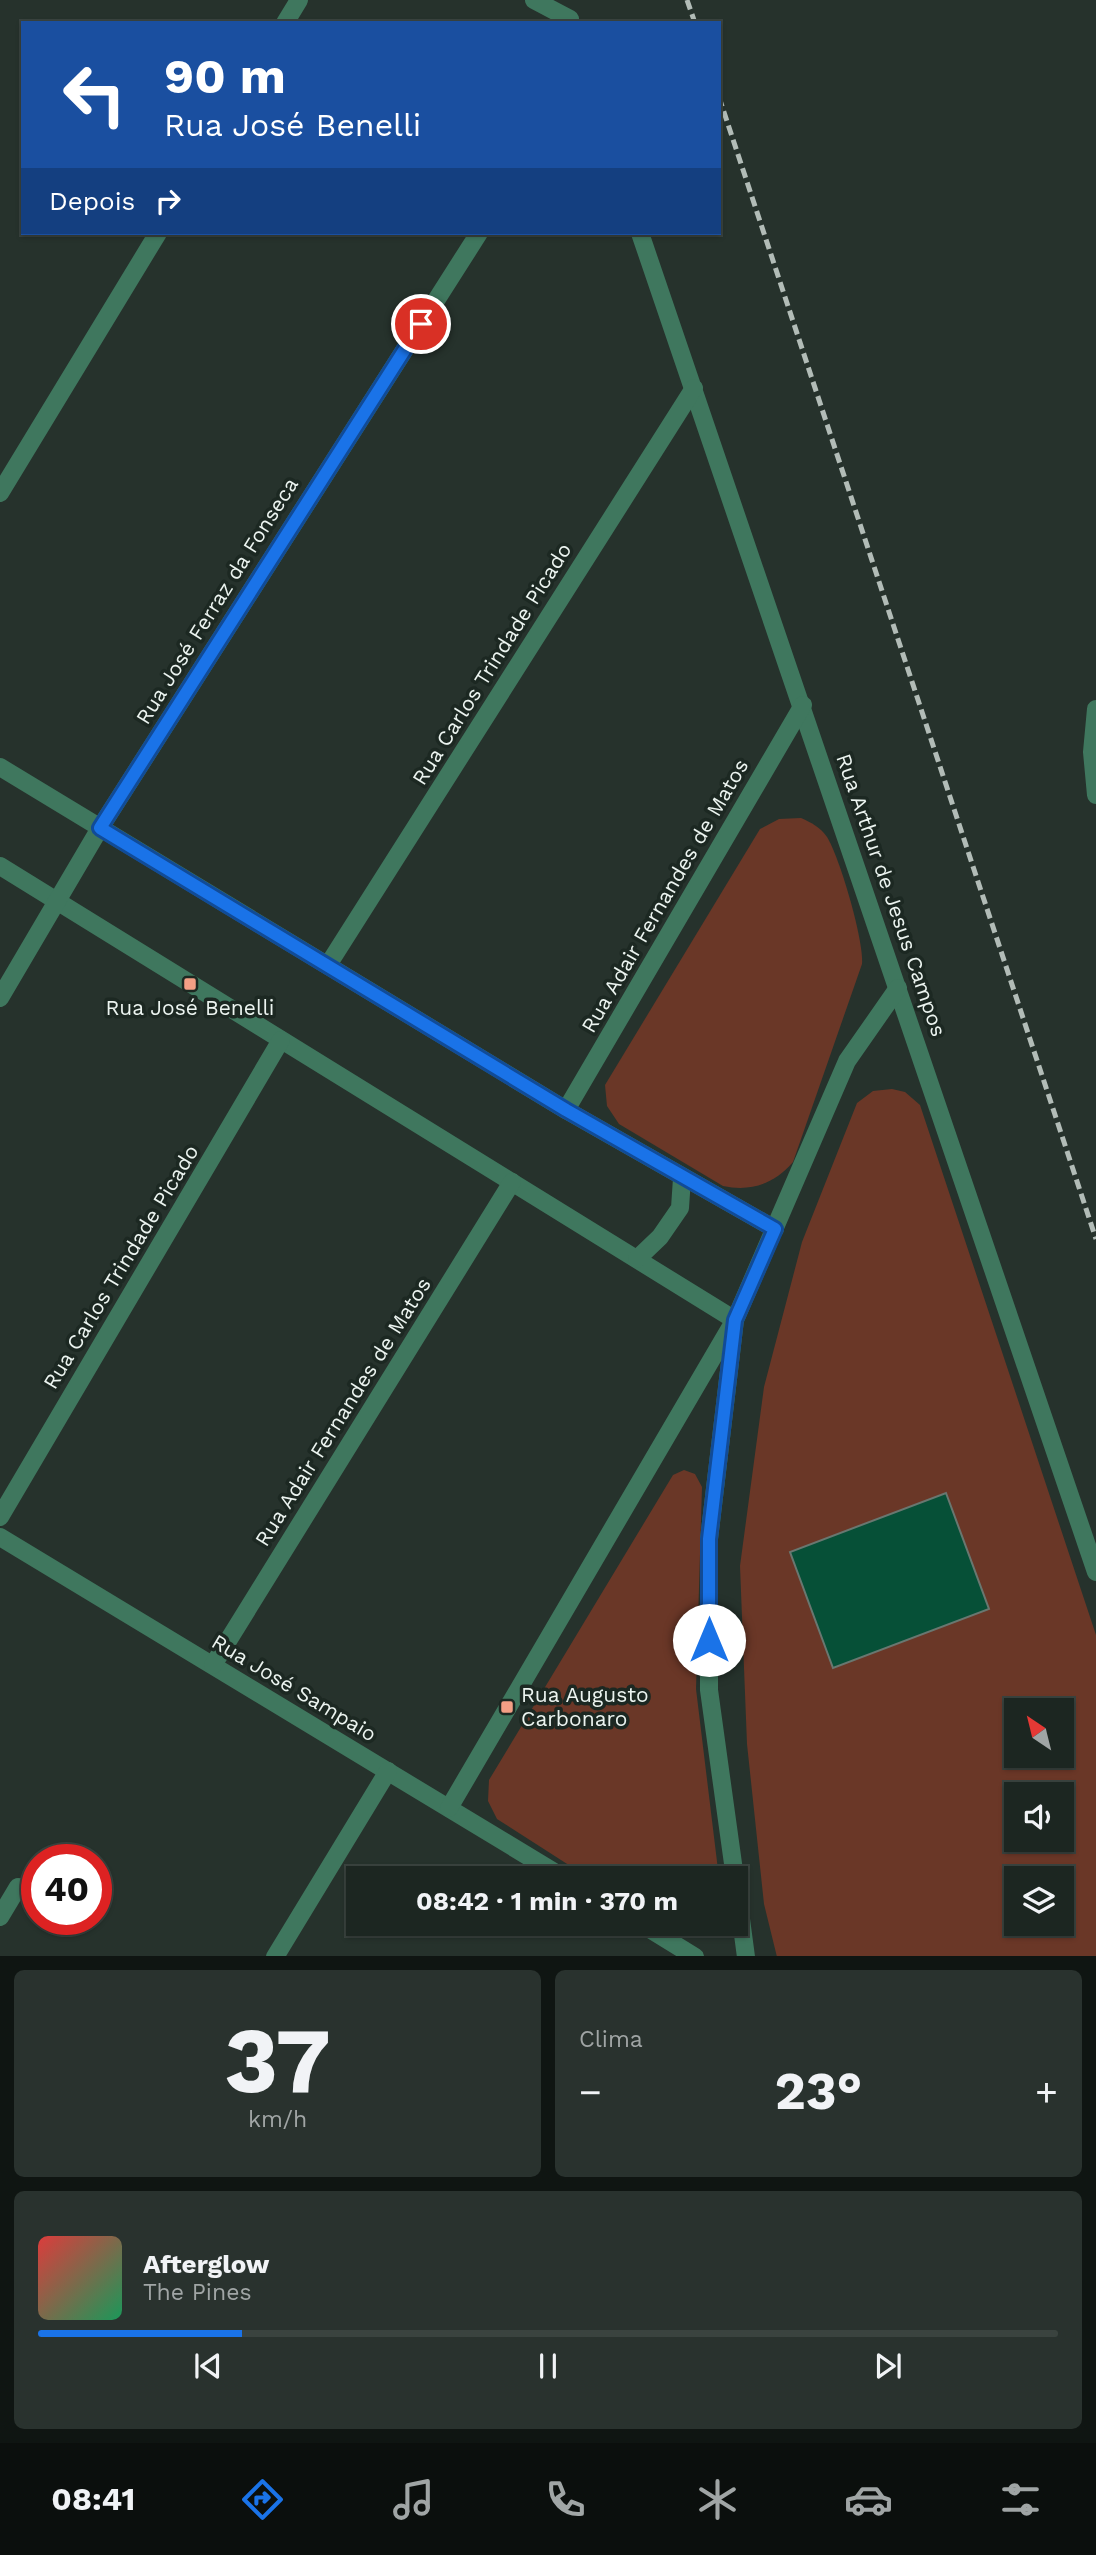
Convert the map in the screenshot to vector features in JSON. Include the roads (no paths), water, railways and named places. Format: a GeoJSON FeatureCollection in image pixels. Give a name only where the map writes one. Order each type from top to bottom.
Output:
{"type":"FeatureCollection","features":[{"type":"Feature","properties":{"kind":"street"},"geometry":{"type":"LineString","coordinates":[[286,21],[299,0]]}},
{"type":"Feature","properties":{"kind":"street"},"geometry":{"type":"LineString","coordinates":[[534,0],[570,21]]}},
{"type":"Feature","properties":{"kind":"street"},"geometry":{"type":"LineString","coordinates":[[563,0],[570,21]]}},
{"type":"Feature","properties":{"kind":"street"},"geometry":{"type":"LineString","coordinates":[[0,493],[157,235]]}},
{"type":"Feature","properties":{"kind":"street","name":"Rua José Ferraz da Fonseca"},"geometry":{"type":"LineString","coordinates":[[0,998],[100,828],[478,235]]}},
{"type":"Feature","properties":{"kind":"street","name":"Rua Arthur de Jesus Campos"},"geometry":{"type":"LineString","coordinates":[[641,235],[803,705],[1096,1572]]}},
{"type":"Feature","properties":{"kind":"street","name":"Rua Carlos Trindade Picado"},"geometry":{"type":"LineString","coordinates":[[328,965],[694,388]]}},
{"type":"Feature","properties":{"kind":"street","name":"Rua Adair Fernandes de Matos"},"geometry":{"type":"LineString","coordinates":[[566,1110],[803,705]]}},
{"type":"Feature","properties":{"kind":"street"},"geometry":{"type":"LineString","coordinates":[[1096,709],[1092,752],[1096,795]]}},
{"type":"Feature","properties":{"kind":"street"},"geometry":{"type":"LineString","coordinates":[[0,767],[566,1110],[775,1229]]}},
{"type":"Feature","properties":{"kind":"street"},"geometry":{"type":"LineString","coordinates":[[0,866],[735,1320]]}},
{"type":"Feature","properties":{"kind":"street"},"geometry":{"type":"LineString","coordinates":[[449,1808],[735,1320],[847,1061],[898,988]]}},
{"type":"Feature","properties":{"kind":"street","name":"Rua Carlos Trindade Picado"},"geometry":{"type":"LineString","coordinates":[[0,1517],[281,1040]]}},
{"type":"Feature","properties":{"kind":"street"},"geometry":{"type":"LineString","coordinates":[[636,1259],[660,1237],[680,1208],[682,1178]]}},
{"type":"Feature","properties":{"kind":"street","name":"Rua Adair Fernandes de Matos"},"geometry":{"type":"LineString","coordinates":[[213,1665],[512,1182]]}},
{"type":"Feature","properties":{"kind":"street"},"geometry":{"type":"LineString","coordinates":[[733,1866],[709,1690],[709,1539],[735,1320]]}},
{"type":"Feature","properties":{"kind":"street","name":"Rua José Sampaio"},"geometry":{"type":"LineString","coordinates":[[0,1536],[545,1866]]}},
{"type":"Feature","properties":{"kind":"street"},"geometry":{"type":"LineString","coordinates":[[275,1956],[388,1771]]}},
{"type":"Feature","properties":{"kind":"street"},"geometry":{"type":"LineString","coordinates":[[0,1917],[18,1887]]}},
{"type":"Feature","properties":{"kind":"street"},"geometry":{"type":"LineString","coordinates":[[662,1936],[695,1956]]}},
{"type":"Feature","properties":{"kind":"street"},"geometry":{"type":"LineString","coordinates":[[743,1936],[746,1956]]}},
{"type":"Feature","properties":{"kind":"railway"},"geometry":{"type":"LineString","coordinates":[[687,0],[694,21]]}},
{"type":"Feature","properties":{"kind":"railway"},"geometry":{"type":"LineString","coordinates":[[721,103],[1096,1239]]}},
{"type":"Feature","properties":{"kind":"place","name":"Rua José Benelli"},"geometry":{"type":"Point","coordinates":[190,984]}},
{"type":"Feature","properties":{"kind":"place","name":"Rua Augusto Carbonaro"},"geometry":{"type":"Point","coordinates":[507,1707]}}]}
